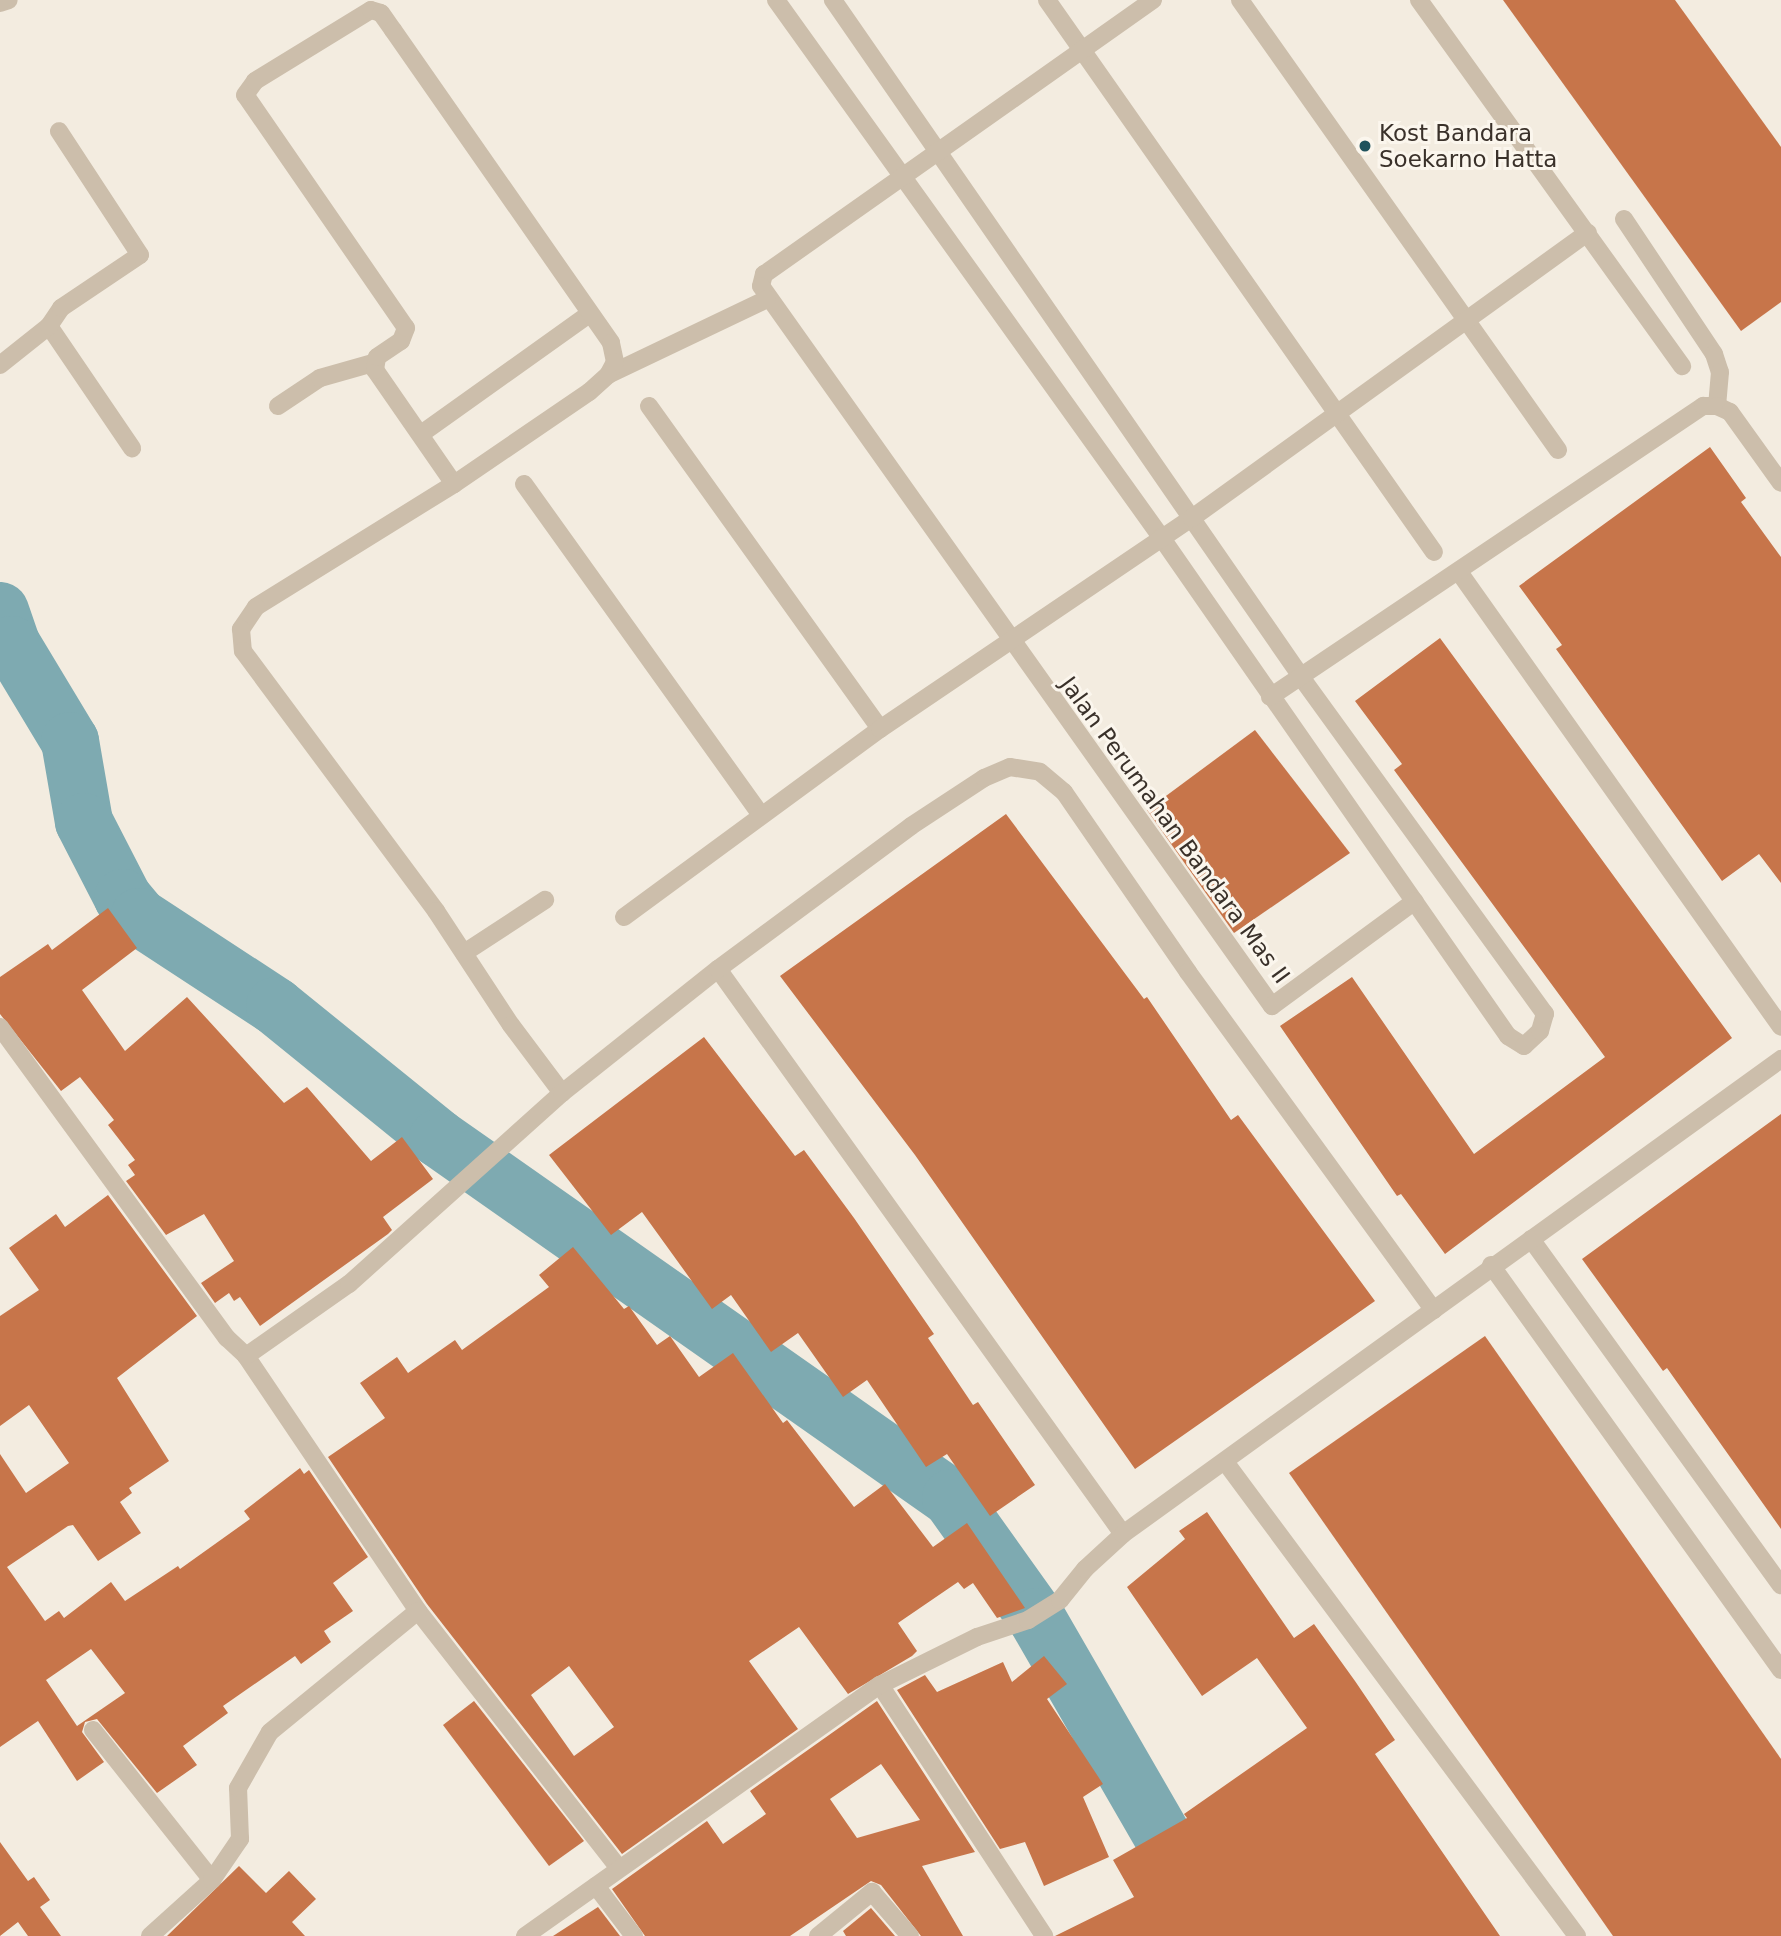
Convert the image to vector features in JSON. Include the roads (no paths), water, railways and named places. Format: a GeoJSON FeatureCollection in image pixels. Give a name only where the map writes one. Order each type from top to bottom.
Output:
{"type":"FeatureCollection","features":[{"type":"Feature","properties":{"kind":"street"},"geometry":{"type":"LineString","coordinates":[[0,3],[9,0]]}},
{"type":"Feature","properties":{"kind":"street"},"geometry":{"type":"LineString","coordinates":[[776,0],[1161,537],[1508,1037],[1524,1046],[1540,1031],[1545,1014],[1300,675],[833,0]]}},
{"type":"Feature","properties":{"kind":"street"},"geometry":{"type":"LineString","coordinates":[[1047,0],[1434,552]]}},
{"type":"Feature","properties":{"kind":"street"},"geometry":{"type":"LineString","coordinates":[[1008,640],[767,299],[761,286],[764,274],[1153,0]]}},
{"type":"Feature","properties":{"kind":"street"},"geometry":{"type":"LineString","coordinates":[[1240,0],[1558,450]]}},
{"type":"Feature","properties":{"kind":"street"},"geometry":{"type":"LineString","coordinates":[[1419,0],[1682,366]]}},
{"type":"Feature","properties":{"kind":"street"},"geometry":{"type":"LineString","coordinates":[[278,406],[320,378],[373,363],[401,341],[406,328],[245,95],[255,81],[371,10],[381,13],[394,30],[611,343],[615,362],[608,375]]}},
{"type":"Feature","properties":{"kind":"street"},"geometry":{"type":"LineString","coordinates":[[2,358],[49,326],[61,307],[140,255],[59,131]]}},
{"type":"Feature","properties":{"kind":"street"},"geometry":{"type":"LineString","coordinates":[[1623,219],[1714,354],[1720,372],[1717,405]]}},
{"type":"Feature","properties":{"kind":"street"},"geometry":{"type":"LineString","coordinates":[[624,917],[880,729],[1192,518],[1588,232]]}},
{"type":"Feature","properties":{"kind":"street"},"geometry":{"type":"LineString","coordinates":[[562,1093],[464,953],[243,652],[241,629],[256,607],[454,484],[608,375],[767,299]]}},
{"type":"Feature","properties":{"kind":"street"},"geometry":{"type":"LineString","coordinates":[[421,434],[589,314]]}},
{"type":"Feature","properties":{"kind":"street"},"geometry":{"type":"LineString","coordinates":[[49,326],[132,448]]}},
{"type":"Feature","properties":{"kind":"street"},"geometry":{"type":"LineString","coordinates":[[373,363],[454,484]]}},
{"type":"Feature","properties":{"kind":"street"},"geometry":{"type":"LineString","coordinates":[[1270,697],[1699,408],[1717,405],[1730,412],[1781,483]]}},
{"type":"Feature","properties":{"kind":"street"},"geometry":{"type":"LineString","coordinates":[[649,406],[880,729]]}},
{"type":"Feature","properties":{"kind":"street"},"geometry":{"type":"LineString","coordinates":[[524,484],[761,816]]}},
{"type":"Feature","properties":{"kind":"street"},"geometry":{"type":"LineString","coordinates":[[1459,572],[1781,1027]]}},
{"type":"Feature","properties":{"kind":"street","name":"Jalan Perumahan Bandara Mas II"},"geometry":{"type":"LineString","coordinates":[[1008,640],[1272,1006],[1415,901]]}},
{"type":"Feature","properties":{"kind":"street"},"geometry":{"type":"LineString","coordinates":[[246,1356],[349,1284],[562,1093],[718,969],[984,778],[1010,767],[1040,772],[1064,792],[1166,941],[1434,1310]]}},
{"type":"Feature","properties":{"kind":"street"},"geometry":{"type":"LineString","coordinates":[[464,953],[545,900]]}},
{"type":"Feature","properties":{"kind":"street"},"geometry":{"type":"LineString","coordinates":[[718,969],[1123,1534]]}},
{"type":"Feature","properties":{"kind":"street"},"geometry":{"type":"LineString","coordinates":[[0,1027],[227,1338],[246,1356],[418,1611],[618,1867]]}},
{"type":"Feature","properties":{"kind":"street"},"geometry":{"type":"LineString","coordinates":[[525,1936],[618,1867],[880,1685],[977,1637],[1028,1620],[1060,1600],[1085,1569],[1123,1534],[1226,1463],[1491,1265],[1781,1059]]}},
{"type":"Feature","properties":{"kind":"street"},"geometry":{"type":"LineString","coordinates":[[1531,1239],[1781,1585]]}},
{"type":"Feature","properties":{"kind":"street"},"geometry":{"type":"LineString","coordinates":[[1491,1265],[1781,1670]]}},
{"type":"Feature","properties":{"kind":"street"},"geometry":{"type":"LineString","coordinates":[[1226,1463],[1577,1936]]}},
{"type":"Feature","properties":{"kind":"street"},"geometry":{"type":"LineString","coordinates":[[150,1936],[212,1880],[240,1839],[238,1788],[270,1732],[418,1611]]}},
{"type":"Feature","properties":{"kind":"street"},"geometry":{"type":"LineString","coordinates":[[880,1685],[1044,1936]]}},
{"type":"Feature","properties":{"kind":"street"},"geometry":{"type":"LineString","coordinates":[[93,1730],[212,1880]]}},
{"type":"Feature","properties":{"kind":"street"},"geometry":{"type":"LineString","coordinates":[[596,1885],[634,1936]]}},
{"type":"Feature","properties":{"kind":"street"},"geometry":{"type":"LineString","coordinates":[[830,1932],[873,1892],[910,1936]]}},
{"type":"Feature","properties":{"kind":"waterway"},"geometry":{"type":"LineString","coordinates":[[0,611],[12,645],[70,741],[84,822],[123,898],[139,917],[275,1006],[438,1138],[951,1498],[1036,1617],[1220,1936]]}},
{"type":"Feature","properties":{"kind":"place","name":"Kost Bandara Soekarno Hatta"},"geometry":{"type":"Point","coordinates":[1365,146]}}]}
